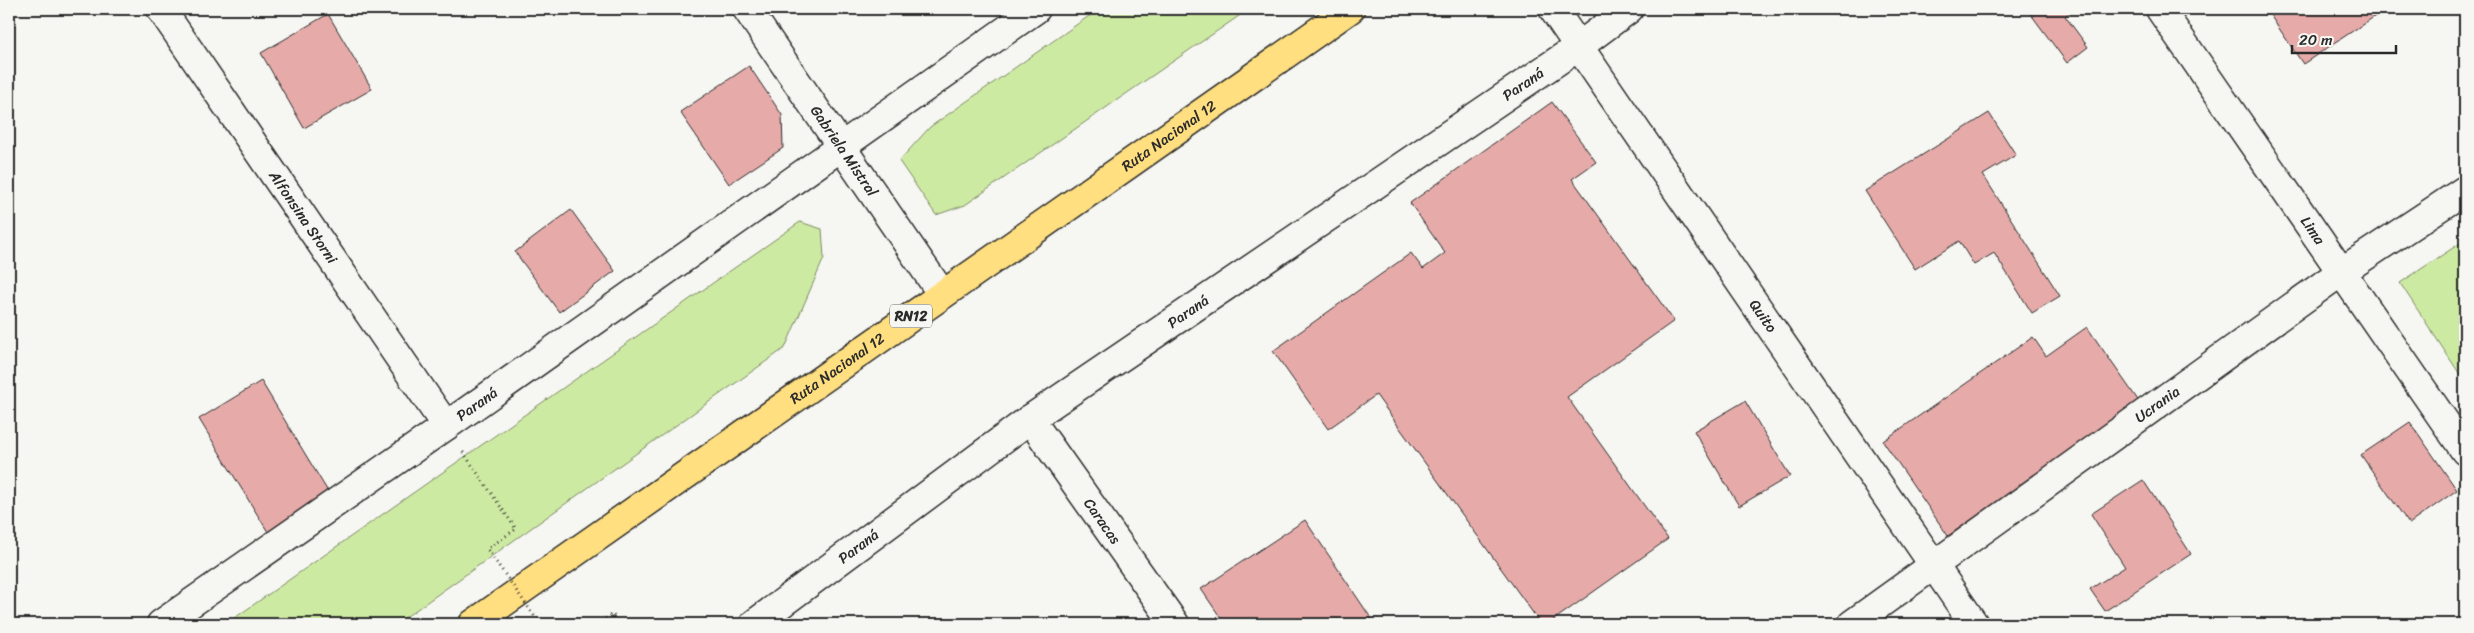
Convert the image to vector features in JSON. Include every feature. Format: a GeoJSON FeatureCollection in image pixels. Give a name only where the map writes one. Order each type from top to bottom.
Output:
{"type":"FeatureCollection","features":[{"type":"Feature","properties":{"kind":"highway","name":"Ruta Nacional 12"},"geometry":{"type":"LineString","coordinates":[[472,624],[1350,9]]}},
{"type":"Feature","properties":{"kind":"street","name":"Alfonsina Storni"},"geometry":{"type":"LineString","coordinates":[[161,9],[446,426]]}},
{"type":"Feature","properties":{"kind":"street","name":"Gabriela Mistral"},"geometry":{"type":"LineString","coordinates":[[747,9],[942,294]]}},
{"type":"Feature","properties":{"kind":"street","name":"Paraná"},"geometry":{"type":"LineString","coordinates":[[161,624],[446,426],[1036,9]]}},
{"type":"Feature","properties":{"kind":"street","name":"Quito"},"geometry":{"type":"LineString","coordinates":[[1553,9],[1974,624]]}},
{"type":"Feature","properties":{"kind":"street","name":"Paraná"},"geometry":{"type":"LineString","coordinates":[[754,624],[1030,419],[1578,47],[1629,9]]}},
{"type":"Feature","properties":{"kind":"street","name":"Lima"},"geometry":{"type":"LineString","coordinates":[[2160,9],[2465,451]]}},
{"type":"Feature","properties":{"kind":"street","name":"Ucrania"},"geometry":{"type":"LineString","coordinates":[[1852,624],[2341,272],[2465,190]]}},
{"type":"Feature","properties":{"kind":"street","name":"Caracas"},"geometry":{"type":"LineString","coordinates":[[1030,419],[1175,624]]}},
{"type":"Feature","properties":{"kind":"path"},"geometry":{"type":"LineString","coordinates":[[446,426],[516,529],[487,549],[540,624]]}},
{"type":"Feature","properties":{"kind":"path"},"geometry":{"type":"LineString","coordinates":[[597,624],[612,614],[620,624]]}},
{"type":"Feature","properties":{"kind":"green space"},"geometry":{"type":"Polygon","coordinates":[[[1099,9],[1249,9],[965,205],[936,215],[899,161],[930,127],[1099,9]]]}},
{"type":"Feature","properties":{"kind":"green space"},"geometry":{"type":"Polygon","coordinates":[[[800,222],[822,229],[824,258],[785,348],[396,624],[226,624],[800,222]]]}},
{"type":"Feature","properties":{"kind":"green space"},"geometry":{"type":"Polygon","coordinates":[[[2465,240],[2465,382],[2400,283],[2465,240]]]}},
{"type":"Feature","properties":{"kind":"building"},"geometry":{"type":"Polygon","coordinates":[[[2027,9],[2076,9],[2065,16],[2088,47],[2067,63],[2027,9]]]}},
{"type":"Feature","properties":{"kind":"building"},"geometry":{"type":"Polygon","coordinates":[[[2266,9],[2386,9],[2303,64],[2266,9]]]}},
{"type":"Feature","properties":{"kind":"building"},"geometry":{"type":"Polygon","coordinates":[[[328,14],[372,89],[304,128],[261,53],[328,14]]]}},
{"type":"Feature","properties":{"kind":"building"},"geometry":{"type":"Polygon","coordinates":[[[749,66],[782,115],[783,148],[729,184],[680,112],[749,66]]]}},
{"type":"Feature","properties":{"kind":"building"},"geometry":{"type":"Polygon","coordinates":[[[1552,102],[1596,162],[1572,179],[1674,321],[1567,397],[1668,539],[1548,624],[1541,624],[1376,395],[1328,429],[1273,351],[1411,253],[1423,269],[1445,253],[1410,203],[1552,102]]]}},
{"type":"Feature","properties":{"kind":"building"},"geometry":{"type":"Polygon","coordinates":[[[1989,113],[2016,155],[1983,175],[2060,296],[2032,313],[1994,253],[1974,265],[1959,241],[1915,269],[1865,191],[1989,113]]]}},
{"type":"Feature","properties":{"kind":"building"},"geometry":{"type":"Polygon","coordinates":[[[571,210],[615,271],[559,312],[515,252],[571,210]]]}},
{"type":"Feature","properties":{"kind":"building"},"geometry":{"type":"Polygon","coordinates":[[[2087,327],[2140,403],[1948,536],[1883,441],[2033,337],[2046,356],[2087,327]]]}},
{"type":"Feature","properties":{"kind":"building"},"geometry":{"type":"Polygon","coordinates":[[[261,381],[330,495],[268,532],[199,419],[261,381]]]}},
{"type":"Feature","properties":{"kind":"building"},"geometry":{"type":"Polygon","coordinates":[[[1745,401],[1790,476],[1739,506],[1694,431],[1745,401]]]}},
{"type":"Feature","properties":{"kind":"building"},"geometry":{"type":"Polygon","coordinates":[[[2410,422],[2457,490],[2409,524],[2361,455],[2410,422]]]}},
{"type":"Feature","properties":{"kind":"building"},"geometry":{"type":"Polygon","coordinates":[[[2143,480],[2191,554],[2105,611],[2090,589],[2125,567],[2091,514],[2143,480]]]}},
{"type":"Feature","properties":{"kind":"building"},"geometry":{"type":"Polygon","coordinates":[[[1305,520],[1375,624],[1225,624],[1201,589],[1305,520]]]}}]}
